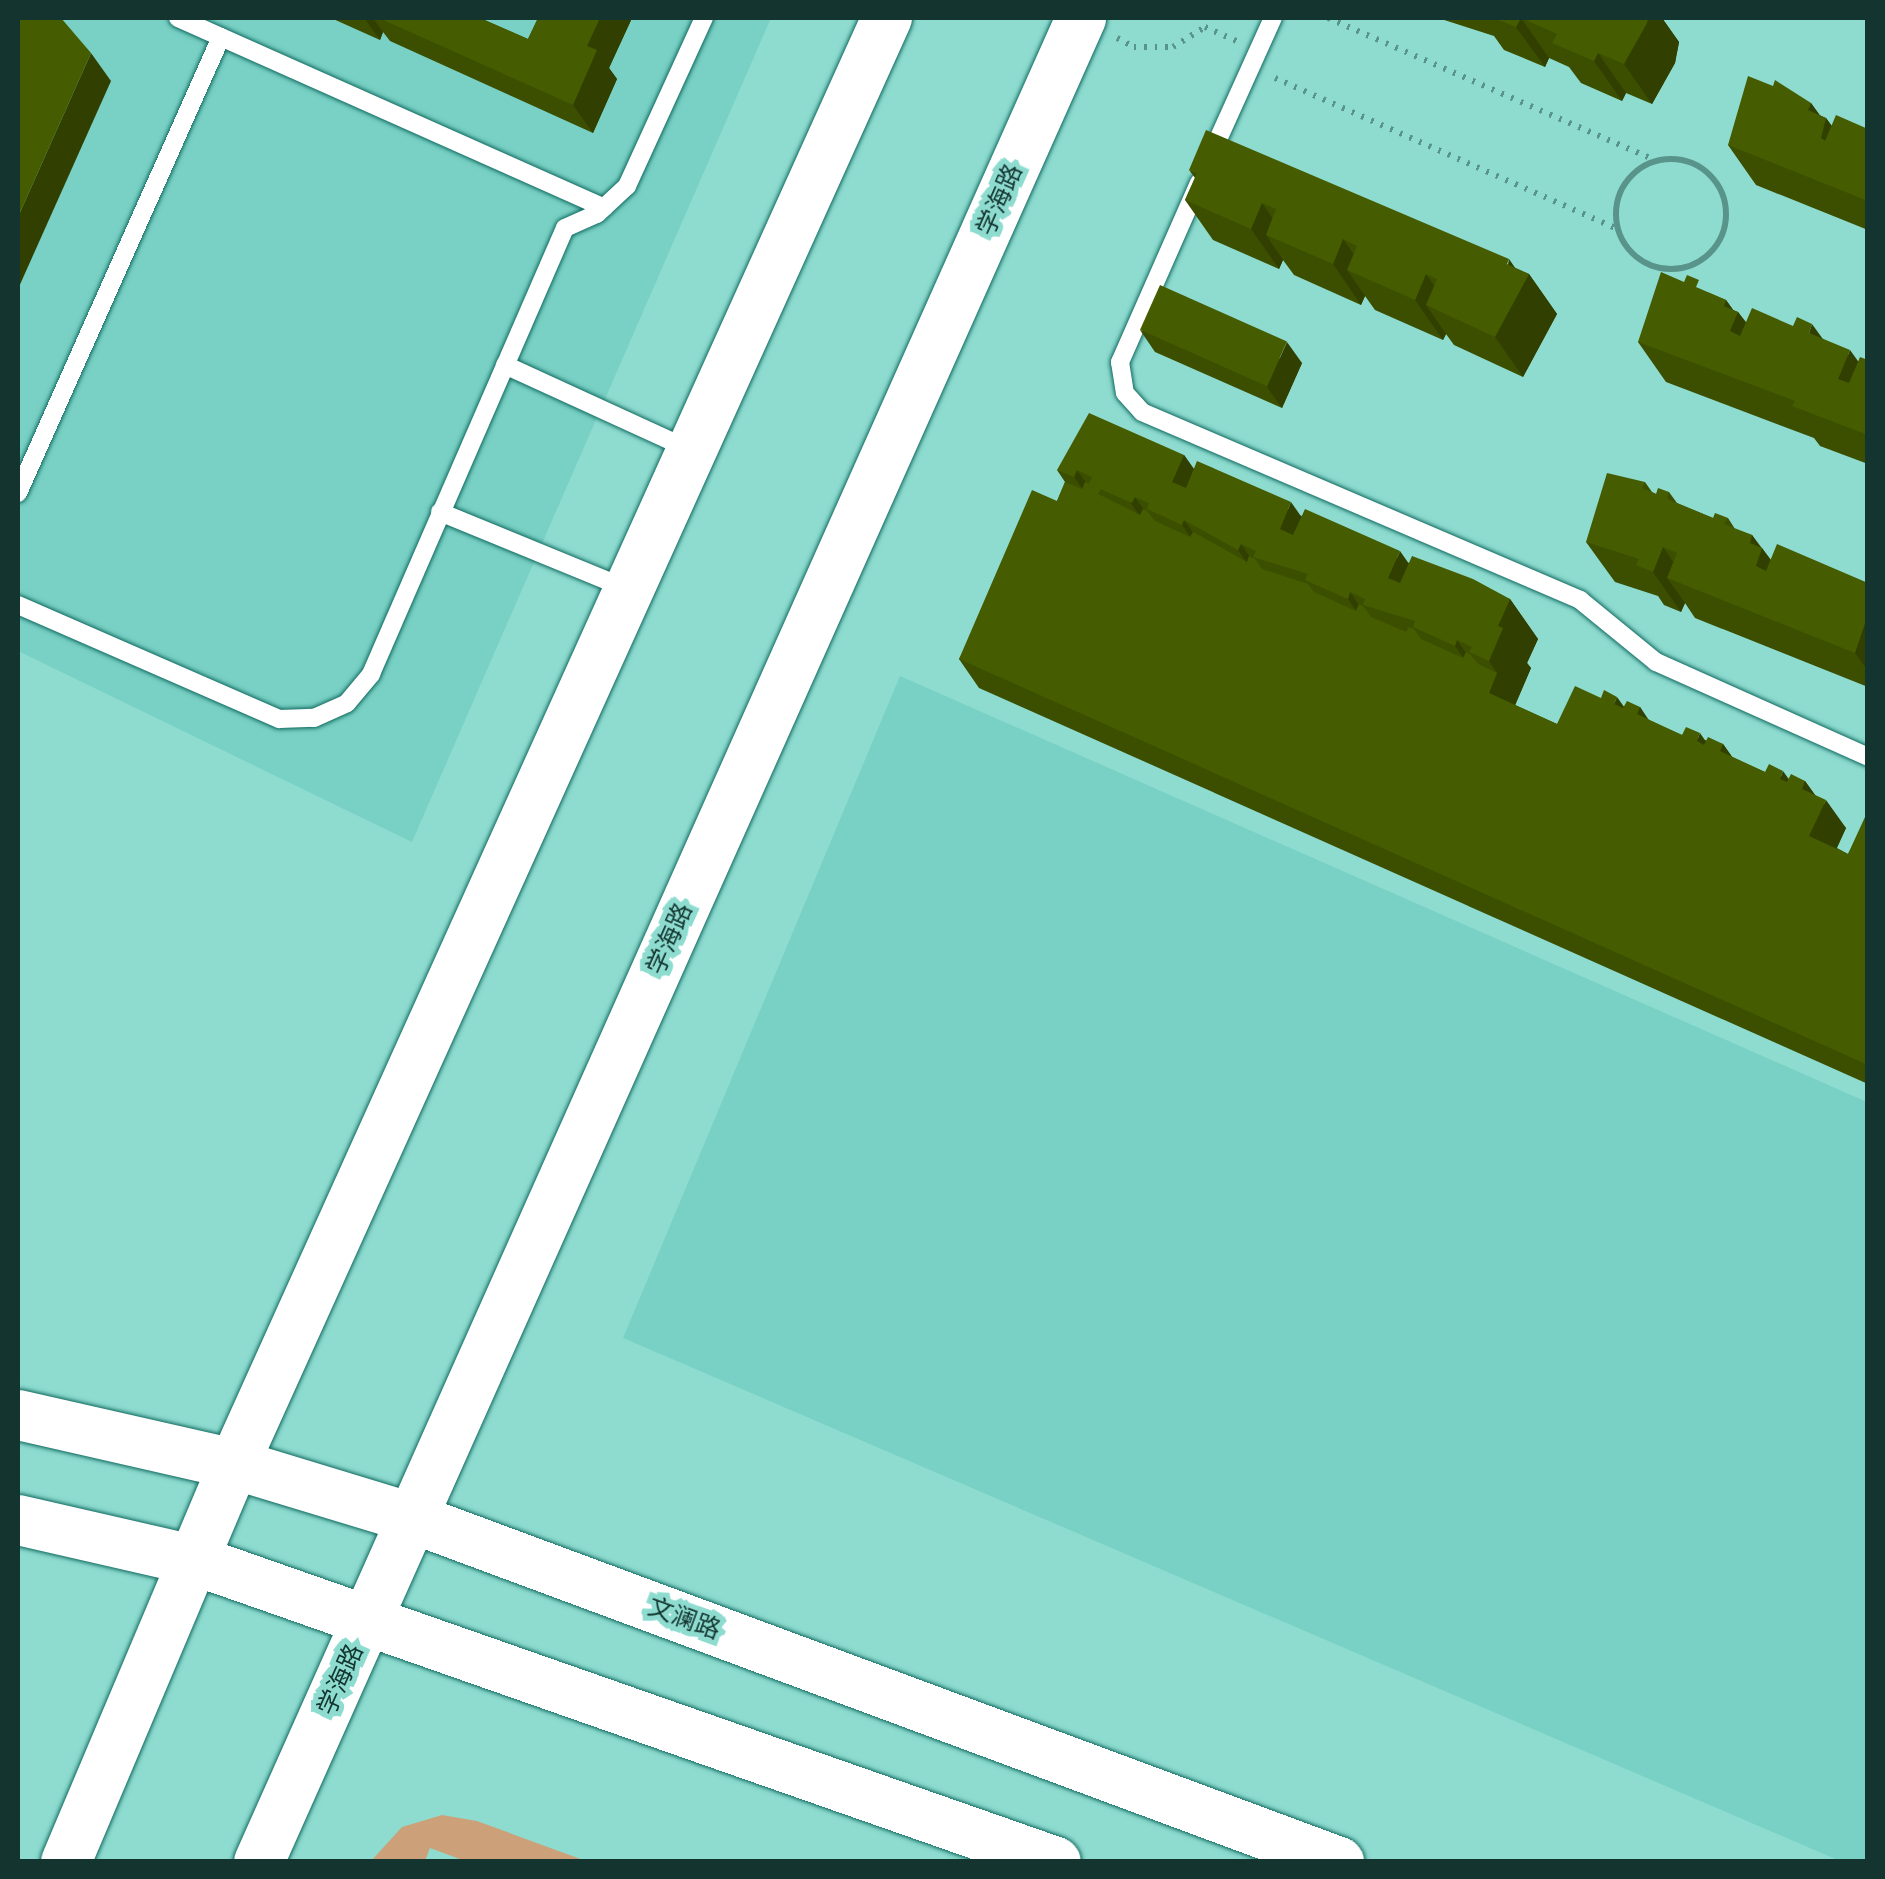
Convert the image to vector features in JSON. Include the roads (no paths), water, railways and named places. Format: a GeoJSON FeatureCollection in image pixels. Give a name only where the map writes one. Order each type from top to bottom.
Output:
{"type":"FeatureCollection","features":[{"type":"Feature","properties":{"kind":"main road"},"geometry":{"type":"LineString","coordinates":[[66,1862],[197,1561],[234,1464],[887,18]]}},
{"type":"Feature","properties":{"kind":"main road","name":"学海路"},"geometry":{"type":"LineString","coordinates":[[259,1862],[1080,20]]}},
{"type":"Feature","properties":{"kind":"main road","name":"文澜路"},"geometry":{"type":"LineString","coordinates":[[18,1415],[234,1464],[412,1518],[1339,1862]]}},
{"type":"Feature","properties":{"kind":"main road"},"geometry":{"type":"LineString","coordinates":[[18,1520],[197,1561],[1056,1862]]}},
{"type":"Feature","properties":{"kind":"lane"},"geometry":{"type":"LineString","coordinates":[[18,605],[262,714],[314,718],[346,703],[370,674],[564,228],[604,208],[639,166],[704,18]]}},
{"type":"Feature","properties":{"kind":"lane"},"geometry":{"type":"LineString","coordinates":[[1273,18],[1125,346],[1121,378],[1132,404],[1154,419],[1580,600],[1656,662],[1868,757]]}},
{"type":"Feature","properties":{"kind":"lane"},"geometry":{"type":"LineString","coordinates":[[189,20],[604,208]]}},
{"type":"Feature","properties":{"kind":"lane"},"geometry":{"type":"LineString","coordinates":[[18,493],[221,37]]}},
{"type":"Feature","properties":{"kind":"lane"},"geometry":{"type":"LineString","coordinates":[[505,365],[691,450]]}},
{"type":"Feature","properties":{"kind":"lane"},"geometry":{"type":"LineString","coordinates":[[440,512],[629,589]]}}]}
